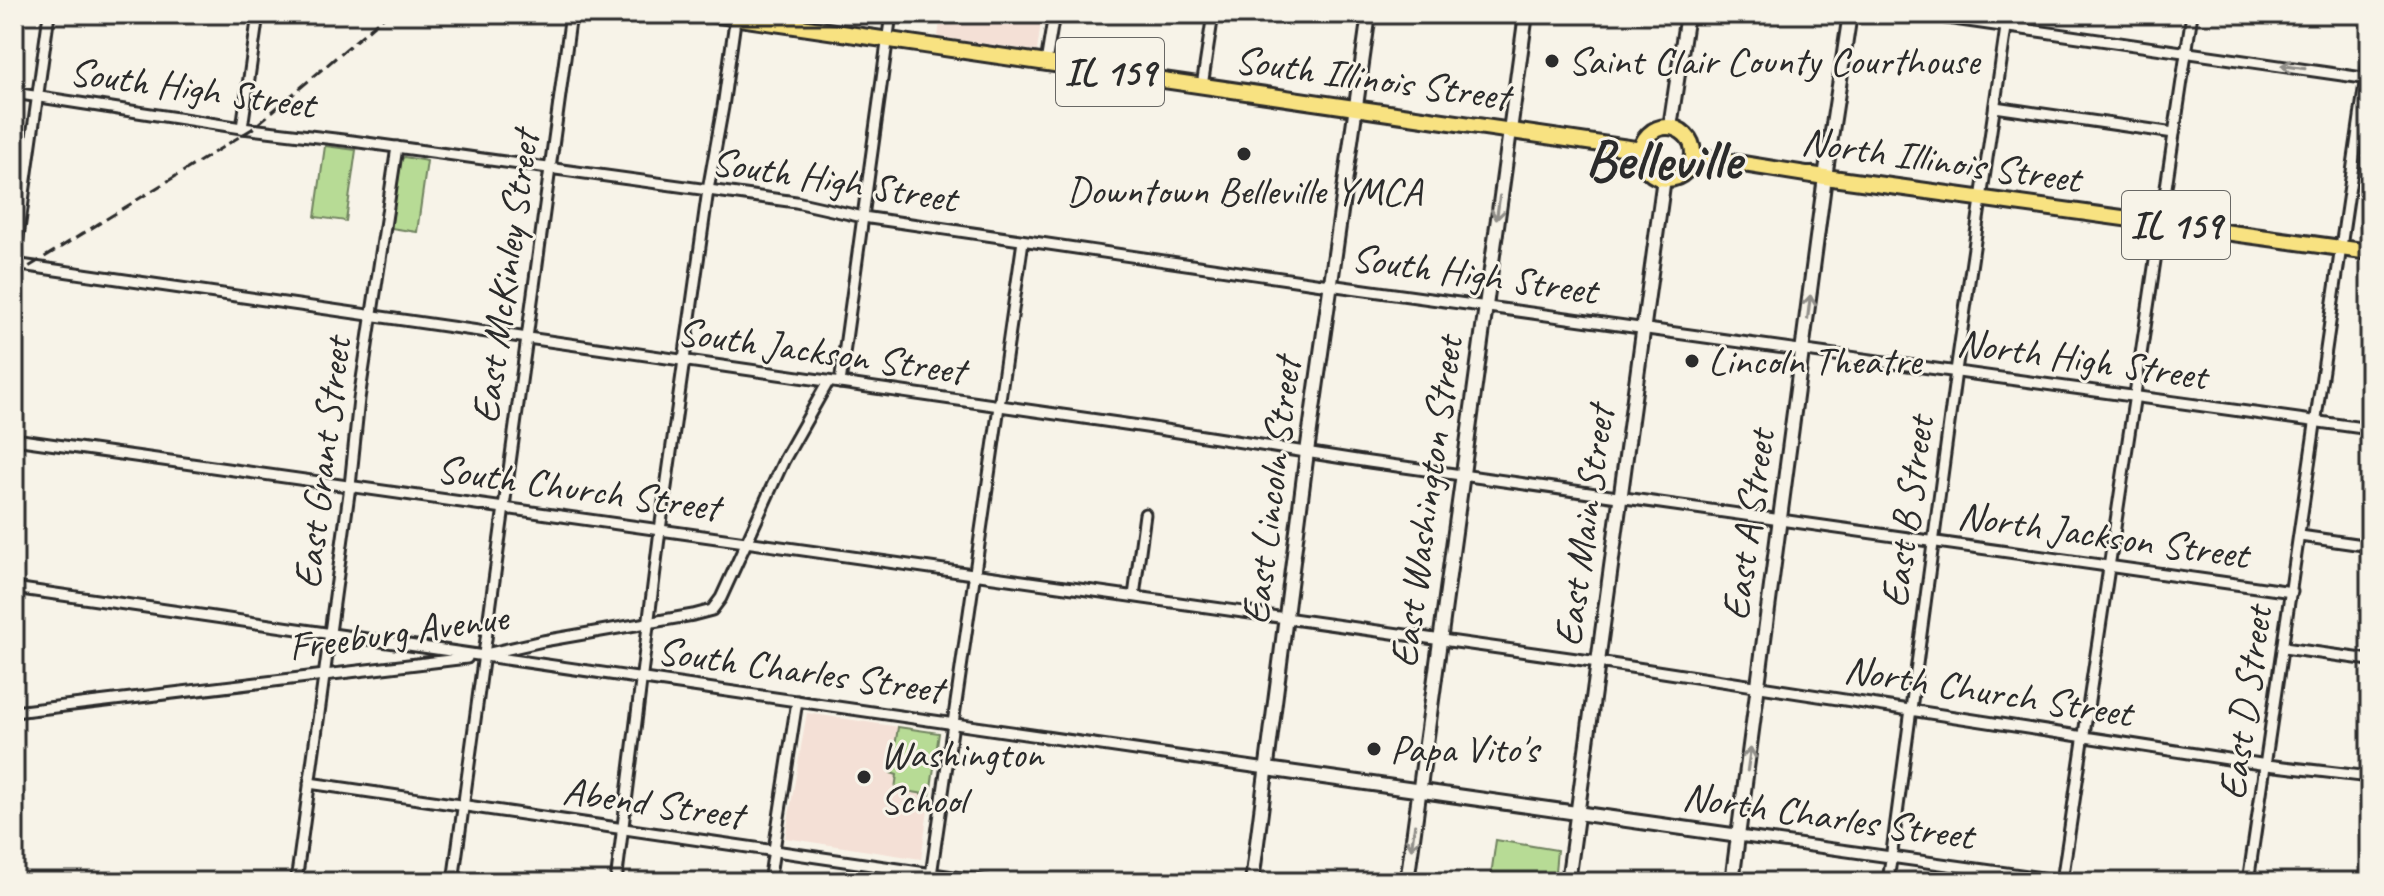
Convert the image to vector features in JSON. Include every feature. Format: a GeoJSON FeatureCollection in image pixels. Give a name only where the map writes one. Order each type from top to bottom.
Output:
{"type":"FeatureCollection","features":[{"type":"Feature","properties":{"kind":"main road","name":"South Illinois Street"},"geometry":{"type":"LineString","coordinates":[[712,14],[1642,150]]}},
{"type":"Feature","properties":{"kind":"main road"},"geometry":{"type":"LineString","coordinates":[[1670,127],[1682,131],[1688,138],[1693,156],[1685,172],[1677,177],[1664,178],[1652,174],[1646,167],[1642,150],[1649,135],[1656,129],[1670,127]]}},
{"type":"Feature","properties":{"kind":"main road","name":"North Illinois Street"},"geometry":{"type":"LineString","coordinates":[[1693,156],[2370,252]]}},
{"type":"Feature","properties":{"kind":"street"},"geometry":{"type":"LineString","coordinates":[[14,264],[49,14]]}},
{"type":"Feature","properties":{"kind":"street"},"geometry":{"type":"LineString","coordinates":[[242,128],[258,14]]}},
{"type":"Feature","properties":{"kind":"street","name":"East McKinley Street"},"geometry":{"type":"LineString","coordinates":[[453,880],[571,14]]}},
{"type":"Feature","properties":{"kind":"street"},"geometry":{"type":"LineString","coordinates":[[840,383],[891,14]]}},
{"type":"Feature","properties":{"kind":"street"},"geometry":{"type":"LineString","coordinates":[[1046,63],[1054,14]]}},
{"type":"Feature","properties":{"kind":"street"},"geometry":{"type":"LineString","coordinates":[[1202,86],[1213,14]]}},
{"type":"Feature","properties":{"kind":"street","name":"East Lincoln Street"},"geometry":{"type":"LineString","coordinates":[[1252,882],[1307,452],[1369,14]]}},
{"type":"Feature","properties":{"kind":"street","name":"East Washington Street"},"geometry":{"type":"LineString","coordinates":[[1407,882],[1526,14]]}},
{"type":"Feature","properties":{"kind":"street"},"geometry":{"type":"LineString","coordinates":[[1670,127],[1687,14]]}},
{"type":"Feature","properties":{"kind":"street","name":"East A Street"},"geometry":{"type":"LineString","coordinates":[[1732,882],[1825,177],[1850,14]]}},
{"type":"Feature","properties":{"kind":"street"},"geometry":{"type":"LineString","coordinates":[[1919,14],[2368,78]]}},
{"type":"Feature","properties":{"kind":"street","name":"East B Street"},"geometry":{"type":"LineString","coordinates":[[1888,882],[1956,371],[2008,14]]}},
{"type":"Feature","properties":{"kind":"street"},"geometry":{"type":"LineString","coordinates":[[2066,881],[2084,736],[2192,14]]}},
{"type":"Feature","properties":{"kind":"street"},"geometry":{"type":"LineString","coordinates":[[616,882],[660,530],[735,16]]}},
{"type":"Feature","properties":{"kind":"street","name":"East D Street"},"geometry":{"type":"LineString","coordinates":[[2248,882],[2370,49]]}},
{"type":"Feature","properties":{"kind":"street","name":"South High Street"},"geometry":{"type":"LineString","coordinates":[[14,93],[242,128],[796,202],[863,217],[1023,241],[1644,327]]}},
{"type":"Feature","properties":{"kind":"street"},"geometry":{"type":"LineString","coordinates":[[1995,107],[2174,133]]}},
{"type":"Feature","properties":{"kind":"street","name":"East Grant Street"},"geometry":{"type":"LineString","coordinates":[[296,882],[359,399],[397,147]]}},
{"type":"Feature","properties":{"kind":"street","name":"East Main Street"},"geometry":{"type":"LineString","coordinates":[[1568,882],[1664,178]]}},
{"type":"Feature","properties":{"kind":"street"},"geometry":{"type":"LineString","coordinates":[[930,878],[1023,241]]}},
{"type":"Feature","properties":{"kind":"street","name":"South Jackson Street"},"geometry":{"type":"LineString","coordinates":[[14,264],[1621,496]]}},
{"type":"Feature","properties":{"kind":"street","name":"North High Street"},"geometry":{"type":"LineString","coordinates":[[1644,327],[2370,429]]}},
{"type":"Feature","properties":{"kind":"street"},"geometry":{"type":"LineString","coordinates":[[746,542],[784,460],[828,382]]}},
{"type":"Feature","properties":{"kind":"street","name":"South Church Street"},"geometry":{"type":"LineString","coordinates":[[14,439],[1598,662]]}},
{"type":"Feature","properties":{"kind":"street","name":"North Jackson Street"},"geometry":{"type":"LineString","coordinates":[[1621,496],[2292,592]]}},
{"type":"Feature","properties":{"kind":"street"},"geometry":{"type":"LineString","coordinates":[[1134,596],[1145,514]]}},
{"type":"Feature","properties":{"kind":"street","name":"North Jackson Street"},"geometry":{"type":"LineString","coordinates":[[2300,536],[2370,546]]}},
{"type":"Feature","properties":{"kind":"street","name":"Freeburg Avenue"},"geometry":{"type":"LineString","coordinates":[[14,712],[484,656],[543,641],[712,610],[721,598],[746,542]]}},
{"type":"Feature","properties":{"kind":"street","name":"South Charles Street"},"geometry":{"type":"LineString","coordinates":[[14,588],[1577,814]]}},
{"type":"Feature","properties":{"kind":"street"},"geometry":{"type":"LineString","coordinates":[[2284,648],[2370,660]]}},
{"type":"Feature","properties":{"kind":"street","name":"North Church Street"},"geometry":{"type":"LineString","coordinates":[[1598,662],[2267,765],[2370,777]]}},
{"type":"Feature","properties":{"kind":"street"},"geometry":{"type":"LineString","coordinates":[[769,882],[797,701]]}},
{"type":"Feature","properties":{"kind":"street","name":"Abend Street"},"geometry":{"type":"LineString","coordinates":[[309,783],[774,851],[930,878],[988,882]]}},
{"type":"Feature","properties":{"kind":"street","name":"North Charles Street"},"geometry":{"type":"LineString","coordinates":[[1577,814],[2066,881]]}},
{"type":"Feature","properties":{"kind":"street"},"geometry":{"type":"LineString","coordinates":[[453,880],[476,882]]}},
{"type":"Feature","properties":{"kind":"shaded area"},"geometry":{"type":"Polygon","coordinates":[[[941,14],[1042,14],[1037,51],[938,37],[941,14]]]}},
{"type":"Feature","properties":{"kind":"shaded area","name":"Washington School"},"geometry":{"type":"Polygon","coordinates":[[[807,713],[939,733],[921,859],[785,838],[807,713]]]}},
{"type":"Feature","properties":{"kind":"green space"},"geometry":{"type":"Polygon","coordinates":[[[325,146],[356,150],[346,221],[315,217],[325,146]]]}},
{"type":"Feature","properties":{"kind":"green space"},"geometry":{"type":"Polygon","coordinates":[[[404,157],[427,161],[417,232],[391,228],[404,157]]]}},
{"type":"Feature","properties":{"kind":"green space"},"geometry":{"type":"Polygon","coordinates":[[[898,727],[939,733],[930,795],[895,789],[897,775],[891,773],[898,727]]]}},
{"type":"Feature","properties":{"kind":"green space"},"geometry":{"type":"Polygon","coordinates":[[[1496,840],[1557,850],[1554,882],[1490,882],[1496,840]]]}},
{"type":"Feature","properties":{"kind":"railway"},"geometry":{"type":"LineString","coordinates":[[14,276],[252,129],[387,14]]}},
{"type":"Feature","properties":{"kind":"place","name":"Saint Clair County Courthouse"},"geometry":{"type":"Point","coordinates":[1552,61]}},
{"type":"Feature","properties":{"kind":"place","name":"Downtown Belleville YMCA"},"geometry":{"type":"Point","coordinates":[1244,154]}},
{"type":"Feature","properties":{"kind":"place","name":"Lincoln Theatre"},"geometry":{"type":"Point","coordinates":[1692,361]}},
{"type":"Feature","properties":{"kind":"place","name":"Papa Vito's"},"geometry":{"type":"Point","coordinates":[1374,749]}},
{"type":"Feature","properties":{"kind":"place","name":"Washington School"},"geometry":{"type":"Point","coordinates":[864,777]}},
{"type":"Feature","properties":{"kind":"district","name":"Belleville"},"geometry":{"type":"Point","coordinates":[1663,160]}}]}
